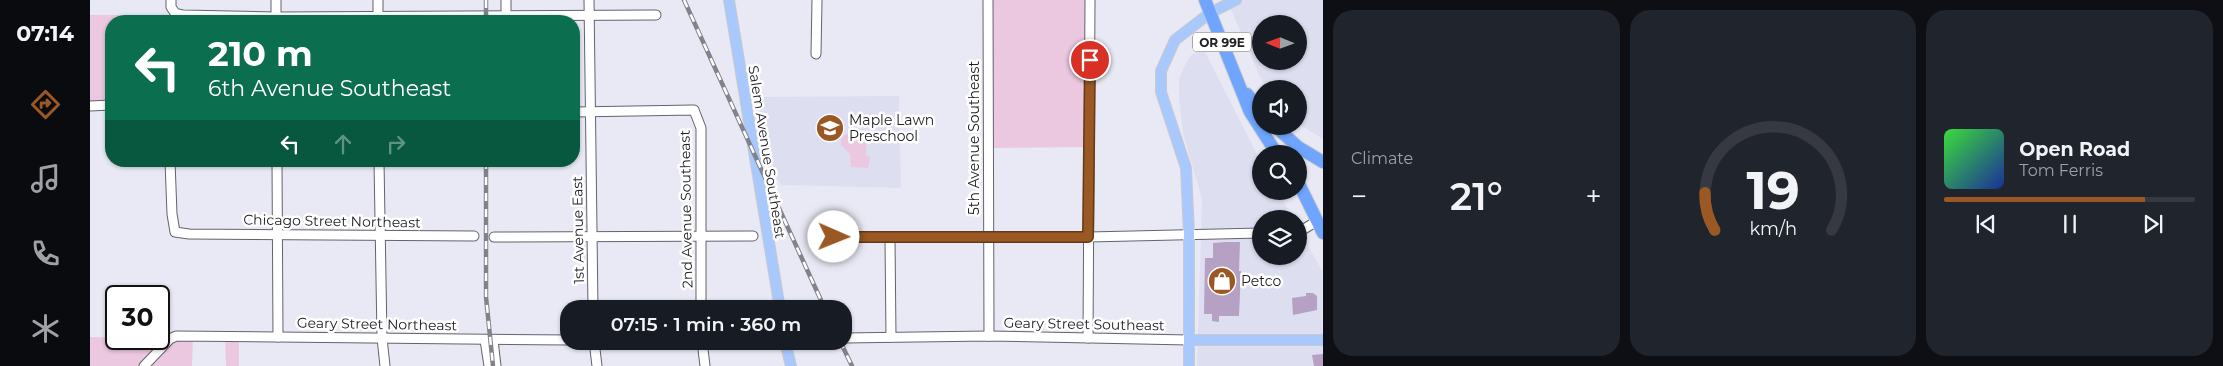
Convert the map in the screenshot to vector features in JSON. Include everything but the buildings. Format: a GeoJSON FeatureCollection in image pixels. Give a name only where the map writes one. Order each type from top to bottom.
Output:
{"type":"FeatureCollection","features":[{"type":"Feature","properties":{"kind":"highway","name":"OR 99E"},"geometry":{"type":"LineString","coordinates":[[1205,0],[1250,112],[1271,145]]}},
{"type":"Feature","properties":{"kind":"highway","name":"OR 99E"},"geometry":{"type":"LineString","coordinates":[[1239,84],[1252,100]]}},
{"type":"Feature","properties":{"kind":"highway"},"geometry":{"type":"LineString","coordinates":[[1285,135],[1298,147],[1323,162]]}},
{"type":"Feature","properties":{"kind":"highway"},"geometry":{"type":"LineString","coordinates":[[1307,200],[1323,234]]}},
{"type":"Feature","properties":{"kind":"main road","name":"Salem Avenue Southeast"},"geometry":{"type":"LineString","coordinates":[[729,0],[779,300]]}},
{"type":"Feature","properties":{"kind":"main road"},"geometry":{"type":"LineString","coordinates":[[1188,366],[1189,234],[1186,168],[1161,92],[1161,71],[1175,40],[1210,13],[1236,0]]}},
{"type":"Feature","properties":{"kind":"main road","name":"Geary Street Southeast"},"geometry":{"type":"LineString","coordinates":[[1189,340],[1323,340]]}},
{"type":"Feature","properties":{"kind":"main road"},"geometry":{"type":"LineString","coordinates":[[788,350],[791,366]]}},
{"type":"Feature","properties":{"kind":"street"},"geometry":{"type":"LineString","coordinates":[[171,0],[171,7],[175,13],[182,15]]}},
{"type":"Feature","properties":{"kind":"street"},"geometry":{"type":"LineString","coordinates":[[276,0],[276,15]]}},
{"type":"Feature","properties":{"kind":"street"},"geometry":{"type":"LineString","coordinates":[[378,0],[378,15]]}},
{"type":"Feature","properties":{"kind":"street"},"geometry":{"type":"LineString","coordinates":[[506,0],[506,15]]}},
{"type":"Feature","properties":{"kind":"street","name":"1st Avenue East"},"geometry":{"type":"LineString","coordinates":[[589,0],[593,300]]}},
{"type":"Feature","properties":{"kind":"street"},"geometry":{"type":"LineString","coordinates":[[816,54],[817,0]]}},
{"type":"Feature","properties":{"kind":"street","name":"5th Avenue Southeast"},"geometry":{"type":"LineString","coordinates":[[988,0],[988,336]]}},
{"type":"Feature","properties":{"kind":"street"},"geometry":{"type":"LineString","coordinates":[[1088,338],[1090,0]]}},
{"type":"Feature","properties":{"kind":"street"},"geometry":{"type":"LineString","coordinates":[[580,16],[656,15]]}},
{"type":"Feature","properties":{"kind":"street"},"geometry":{"type":"LineString","coordinates":[[90,106],[105,106]]}},
{"type":"Feature","properties":{"kind":"street","name":"2nd Avenue Southeast"},"geometry":{"type":"LineString","coordinates":[[590,112],[694,110],[700,128],[701,300]]}},
{"type":"Feature","properties":{"kind":"street"},"geometry":{"type":"LineString","coordinates":[[580,112],[590,112]]}},
{"type":"Feature","properties":{"kind":"street","name":"Chicago Street Northeast"},"geometry":{"type":"LineString","coordinates":[[170,167],[172,214],[175,232],[189,234],[474,236]]}},
{"type":"Feature","properties":{"kind":"street"},"geometry":{"type":"LineString","coordinates":[[277,167],[278,337]]}},
{"type":"Feature","properties":{"kind":"street"},"geometry":{"type":"LineString","coordinates":[[379,167],[382,338],[385,366]]}},
{"type":"Feature","properties":{"kind":"street"},"geometry":{"type":"LineString","coordinates":[[1307,227],[1318,221]]}},
{"type":"Feature","properties":{"kind":"street"},"geometry":{"type":"LineString","coordinates":[[834,237],[1088,237],[1252,233]]}},
{"type":"Feature","properties":{"kind":"street"},"geometry":{"type":"LineString","coordinates":[[494,237],[700,238],[753,236]]}},
{"type":"Feature","properties":{"kind":"street"},"geometry":{"type":"LineString","coordinates":[[890,238],[891,337]]}},
{"type":"Feature","properties":{"kind":"street","name":"Geary Street Northeast"},"geometry":{"type":"LineString","coordinates":[[144,366],[170,339],[184,336],[560,340]]}},
{"type":"Feature","properties":{"kind":"street","name":"Geary Street Southeast"},"geometry":{"type":"LineString","coordinates":[[852,338],[988,336],[1189,340]]}},
{"type":"Feature","properties":{"kind":"street"},"geometry":{"type":"LineString","coordinates":[[489,340],[489,366]]}},
{"type":"Feature","properties":{"kind":"street"},"geometry":{"type":"LineString","coordinates":[[489,340],[496,366]]}},
{"type":"Feature","properties":{"kind":"street"},"geometry":{"type":"LineString","coordinates":[[595,350],[597,366]]}},
{"type":"Feature","properties":{"kind":"street"},"geometry":{"type":"LineString","coordinates":[[703,350],[705,366]]}},
{"type":"Feature","properties":{"kind":"shaded area"},"geometry":{"type":"Polygon","coordinates":[[[988,0],[1090,0],[1090,147],[988,148],[988,0]]]}},
{"type":"Feature","properties":{"kind":"shaded area"},"geometry":{"type":"Polygon","coordinates":[[[1227,0],[1323,0],[1323,139],[1307,129],[1307,80],[1262,80],[1257,70],[1308,70],[1308,15],[1252,15],[1252,59],[1227,0]]]}},
{"type":"Feature","properties":{"kind":"shaded area"},"geometry":{"type":"Polygon","coordinates":[[[90,15],[105,15],[105,105],[90,106],[90,15]]]}},
{"type":"Feature","properties":{"kind":"shaded area"},"geometry":{"type":"Polygon","coordinates":[[[1203,48],[1252,145],[1252,200],[1283,200],[1288,210],[1252,210],[1252,265],[1307,265],[1307,244],[1322,271],[1323,366],[1197,366],[1202,199],[1183,134],[1179,97],[1179,79],[1190,56],[1203,48]]]}},
{"type":"Feature","properties":{"kind":"shaded area","name":"Maple Lawn Preschool"},"geometry":{"type":"Polygon","coordinates":[[[899,96],[901,188],[781,185],[765,160],[755,97],[899,96]]]}},
{"type":"Feature","properties":{"kind":"shaded area"},"geometry":{"type":"Polygon","coordinates":[[[846,134],[864,136],[866,139],[866,155],[870,157],[868,168],[851,167],[850,154],[841,145],[841,139],[846,134]]]}},
{"type":"Feature","properties":{"kind":"shaded area"},"geometry":{"type":"Polygon","coordinates":[[[170,336],[193,336],[192,366],[90,366],[90,337],[105,337],[105,350],[170,350],[170,336]]]}},
{"type":"Feature","properties":{"kind":"shaded area"},"geometry":{"type":"Polygon","coordinates":[[[225,336],[239,337],[239,366],[226,366],[225,336]]]}},
{"type":"Feature","properties":{"kind":"railway"},"geometry":{"type":"LineString","coordinates":[[486,0],[486,15]]}},
{"type":"Feature","properties":{"kind":"railway"},"geometry":{"type":"LineString","coordinates":[[684,0],[821,300]]}},
{"type":"Feature","properties":{"kind":"railway"},"geometry":{"type":"LineString","coordinates":[[486,167],[486,297],[493,366]]}},
{"type":"Feature","properties":{"kind":"railway"},"geometry":{"type":"LineString","coordinates":[[844,350],[852,366]]}},
{"type":"Feature","properties":{"kind":"place","name":"Maple Lawn Preschool"},"geometry":{"type":"Point","coordinates":[830,128]}},
{"type":"Feature","properties":{"kind":"place","name":"Petco"},"geometry":{"type":"Point","coordinates":[1222,281]}},
{"type":"Feature","properties":{"kind":"route"},"geometry":{"type":"LineString","coordinates":[[834,237],[1088,237],[1090,60]]}}]}
